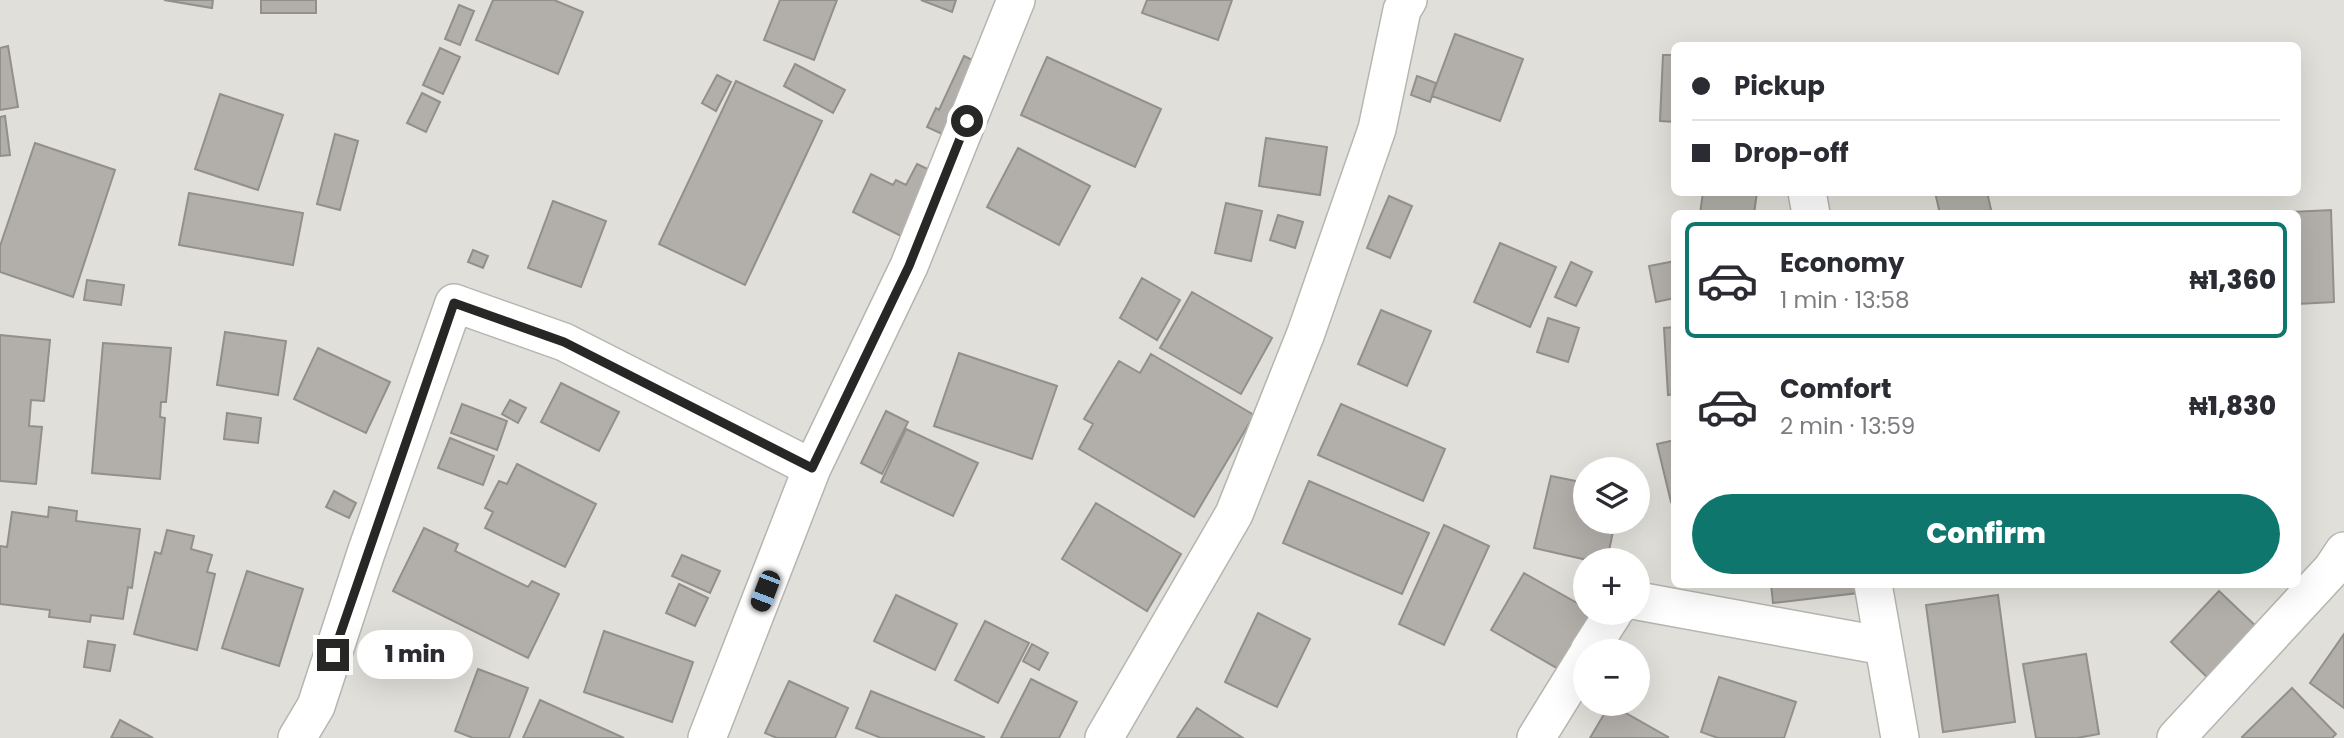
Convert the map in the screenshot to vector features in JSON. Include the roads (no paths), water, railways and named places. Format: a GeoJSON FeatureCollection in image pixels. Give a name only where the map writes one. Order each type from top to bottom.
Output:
{"type":"FeatureCollection","features":[{"type":"Feature","properties":{"kind":"street"},"geometry":{"type":"LineString","coordinates":[[707,738],[812,468],[909,266],[1016,0]]}},
{"type":"Feature","properties":{"kind":"street"},"geometry":{"type":"LineString","coordinates":[[1104,738],[1234,514],[1306,333],[1377,129],[1402,10],[1408,0]]}},
{"type":"Feature","properties":{"kind":"street"},"geometry":{"type":"LineString","coordinates":[[297,738],[316,706],[366,553],[454,303],[564,342],[812,468]]}},
{"type":"Feature","properties":{"kind":"street"},"geometry":{"type":"LineString","coordinates":[[2176,738],[2332,569],[2344,551]]}},
{"type":"Feature","properties":{"kind":"street"},"geometry":{"type":"LineString","coordinates":[[1874,588],[1900,738]]}},
{"type":"Feature","properties":{"kind":"street"},"geometry":{"type":"LineString","coordinates":[[1650,603],[1884,646]]}},
{"type":"Feature","properties":{"kind":"street"},"geometry":{"type":"LineString","coordinates":[[1536,738],[1573,678]]}}]}
